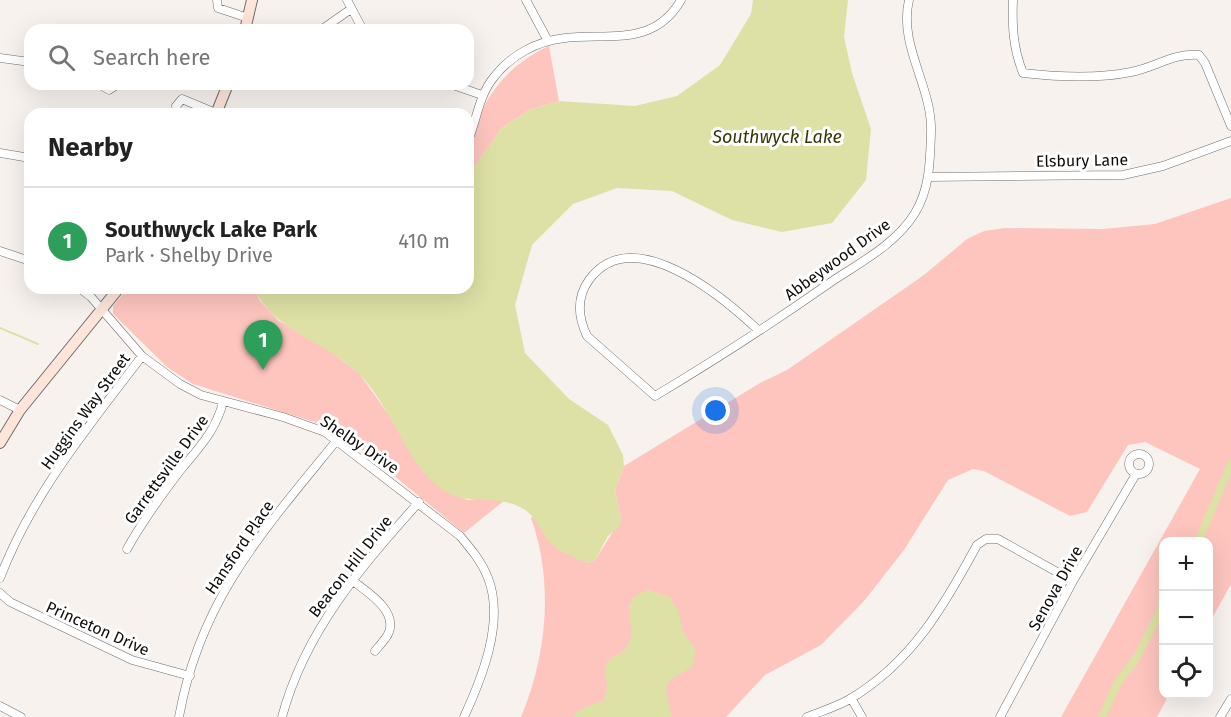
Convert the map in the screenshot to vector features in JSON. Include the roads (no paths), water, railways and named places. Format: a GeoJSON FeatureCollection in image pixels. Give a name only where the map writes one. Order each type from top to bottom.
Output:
{"type":"FeatureCollection","features":[{"type":"Feature","properties":{"kind":"street"},"geometry":{"type":"LineString","coordinates":[[217,0],[218,8],[222,11],[248,18]]}},
{"type":"Feature","properties":{"kind":"street"},"geometry":{"type":"LineString","coordinates":[[246,24],[252,0]]}},
{"type":"Feature","properties":{"kind":"street"},"geometry":{"type":"LineString","coordinates":[[347,0],[356,24]]}},
{"type":"Feature","properties":{"kind":"street"},"geometry":{"type":"LineString","coordinates":[[525,0],[548,41]]}},
{"type":"Feature","properties":{"kind":"street"},"geometry":{"type":"LineString","coordinates":[[474,121],[482,95],[492,78],[508,61],[548,41],[631,36],[664,20],[681,0]]}},
{"type":"Feature","properties":{"kind":"street","name":"Abbeywood Drive"},"geometry":{"type":"LineString","coordinates":[[758,330],[731,305],[660,263],[629,257],[604,263],[585,285],[580,298],[581,324],[596,347],[655,396],[758,330],[899,233],[915,212],[929,177],[931,126],[907,34],[909,0]]}},
{"type":"Feature","properties":{"kind":"street"},"geometry":{"type":"LineString","coordinates":[[1013,0],[1012,32],[1016,56],[1023,72],[1046,76],[1113,75],[1144,69],[1182,53],[1199,55],[1205,63],[1231,126]]}},
{"type":"Feature","properties":{"kind":"street"},"geometry":{"type":"LineString","coordinates":[[330,24],[351,9]]}},
{"type":"Feature","properties":{"kind":"street"},"geometry":{"type":"LineString","coordinates":[[0,58],[24,61]]}},
{"type":"Feature","properties":{"kind":"street"},"geometry":{"type":"LineString","coordinates":[[219,108],[226,90]]}},
{"type":"Feature","properties":{"kind":"street"},"geometry":{"type":"LineString","coordinates":[[467,90],[482,95]]}},
{"type":"Feature","properties":{"kind":"street"},"geometry":{"type":"LineString","coordinates":[[176,108],[182,99],[203,108]]}},
{"type":"Feature","properties":{"kind":"street","name":"Elsbury Lane"},"geometry":{"type":"LineString","coordinates":[[929,177],[1123,175],[1163,166],[1231,141]]}},
{"type":"Feature","properties":{"kind":"street"},"geometry":{"type":"LineString","coordinates":[[0,153],[24,157]]}},
{"type":"Feature","properties":{"kind":"street"},"geometry":{"type":"LineString","coordinates":[[0,251],[24,259]]}},
{"type":"Feature","properties":{"kind":"street","name":"Shelby Drive"},"geometry":{"type":"LineString","coordinates":[[85,294],[142,356],[180,384],[223,402],[299,421],[337,440],[460,536],[477,555],[491,590],[492,620],[489,645],[478,687],[464,717]]}},
{"type":"Feature","properties":{"kind":"street"},"geometry":{"type":"LineString","coordinates":[[0,443],[20,410],[114,294]]}},
{"type":"Feature","properties":{"kind":"street","name":"Huggins Way Street"},"geometry":{"type":"LineString","coordinates":[[0,578],[29,518],[56,471],[142,356]]}},
{"type":"Feature","properties":{"kind":"street"},"geometry":{"type":"LineString","coordinates":[[0,400],[20,410]]}},
{"type":"Feature","properties":{"kind":"street","name":"Garrettsville Drive"},"geometry":{"type":"LineString","coordinates":[[127,549],[160,498],[210,435],[219,421],[223,402]]}},
{"type":"Feature","properties":{"kind":"street","name":"Hansford Place"},"geometry":{"type":"LineString","coordinates":[[179,717],[201,638],[226,585],[260,536],[337,440]]}},
{"type":"Feature","properties":{"kind":"street","name":"Senova Drive"},"geometry":{"type":"LineString","coordinates":[[1000,717],[1072,581],[1136,474]]}},
{"type":"Feature","properties":{"kind":"street","name":"Beacon Hill Drive"},"geometry":{"type":"LineString","coordinates":[[282,717],[296,673],[307,648],[328,613],[419,502]]}},
{"type":"Feature","properties":{"kind":"street"},"geometry":{"type":"LineString","coordinates":[[807,717],[833,708],[851,698],[885,673],[924,634],[940,612],[977,544],[986,539],[998,539],[1072,581]]}},
{"type":"Feature","properties":{"kind":"street"},"geometry":{"type":"LineString","coordinates":[[352,581],[384,608],[390,617],[389,632],[375,651]]}},
{"type":"Feature","properties":{"kind":"street","name":"Princeton Drive"},"geometry":{"type":"LineString","coordinates":[[0,593],[10,602],[122,656],[153,667],[190,676]]}},
{"type":"Feature","properties":{"kind":"street"},"geometry":{"type":"LineString","coordinates":[[851,698],[862,717]]}},
{"type":"Feature","properties":{"kind":"street"},"geometry":{"type":"LineString","coordinates":[[1221,717],[1230,701]]}},
{"type":"Feature","properties":{"kind":"street"},"geometry":{"type":"LineString","coordinates":[[0,706],[21,717]]}},
{"type":"Feature","properties":{"kind":"street"},"geometry":{"type":"LineString","coordinates":[[833,708],[838,717]]}},
{"type":"Feature","properties":{"kind":"water","name":"Southwyck Lake"},"geometry":{"type":"Polygon","coordinates":[[[753,0],[848,0],[844,37],[852,73],[871,129],[866,180],[832,223],[782,232],[732,220],[672,191],[617,188],[573,204],[532,245],[515,305],[525,353],[569,399],[608,425],[623,455],[624,466],[615,490],[621,519],[619,527],[608,536],[595,560],[589,563],[556,548],[532,516],[520,507],[499,501],[459,497],[439,487],[416,462],[380,400],[358,373],[274,315],[258,294],[474,294],[474,168],[502,128],[529,110],[559,101],[635,106],[677,96],[720,65],[751,14],[753,0]]]}},
{"type":"Feature","properties":{"kind":"water"},"geometry":{"type":"Polygon","coordinates":[[[649,590],[670,597],[678,610],[683,632],[696,650],[693,666],[668,682],[666,689],[672,717],[574,717],[577,711],[604,700],[607,688],[605,665],[629,642],[631,627],[629,612],[632,599],[649,590]]]}},
{"type":"Feature","properties":{"kind":"waterway"},"geometry":{"type":"LineString","coordinates":[[0,328],[38,344]]}},
{"type":"Feature","properties":{"kind":"waterway"},"geometry":{"type":"LineString","coordinates":[[1200,537],[1231,464]]}},
{"type":"Feature","properties":{"kind":"waterway"},"geometry":{"type":"LineString","coordinates":[[1102,717],[1118,682],[1137,657],[1159,613]]}},
{"type":"Feature","properties":{"kind":"place","name":"Southwyck Lake Park"},"geometry":{"type":"Point","coordinates":[263,370]}}]}
